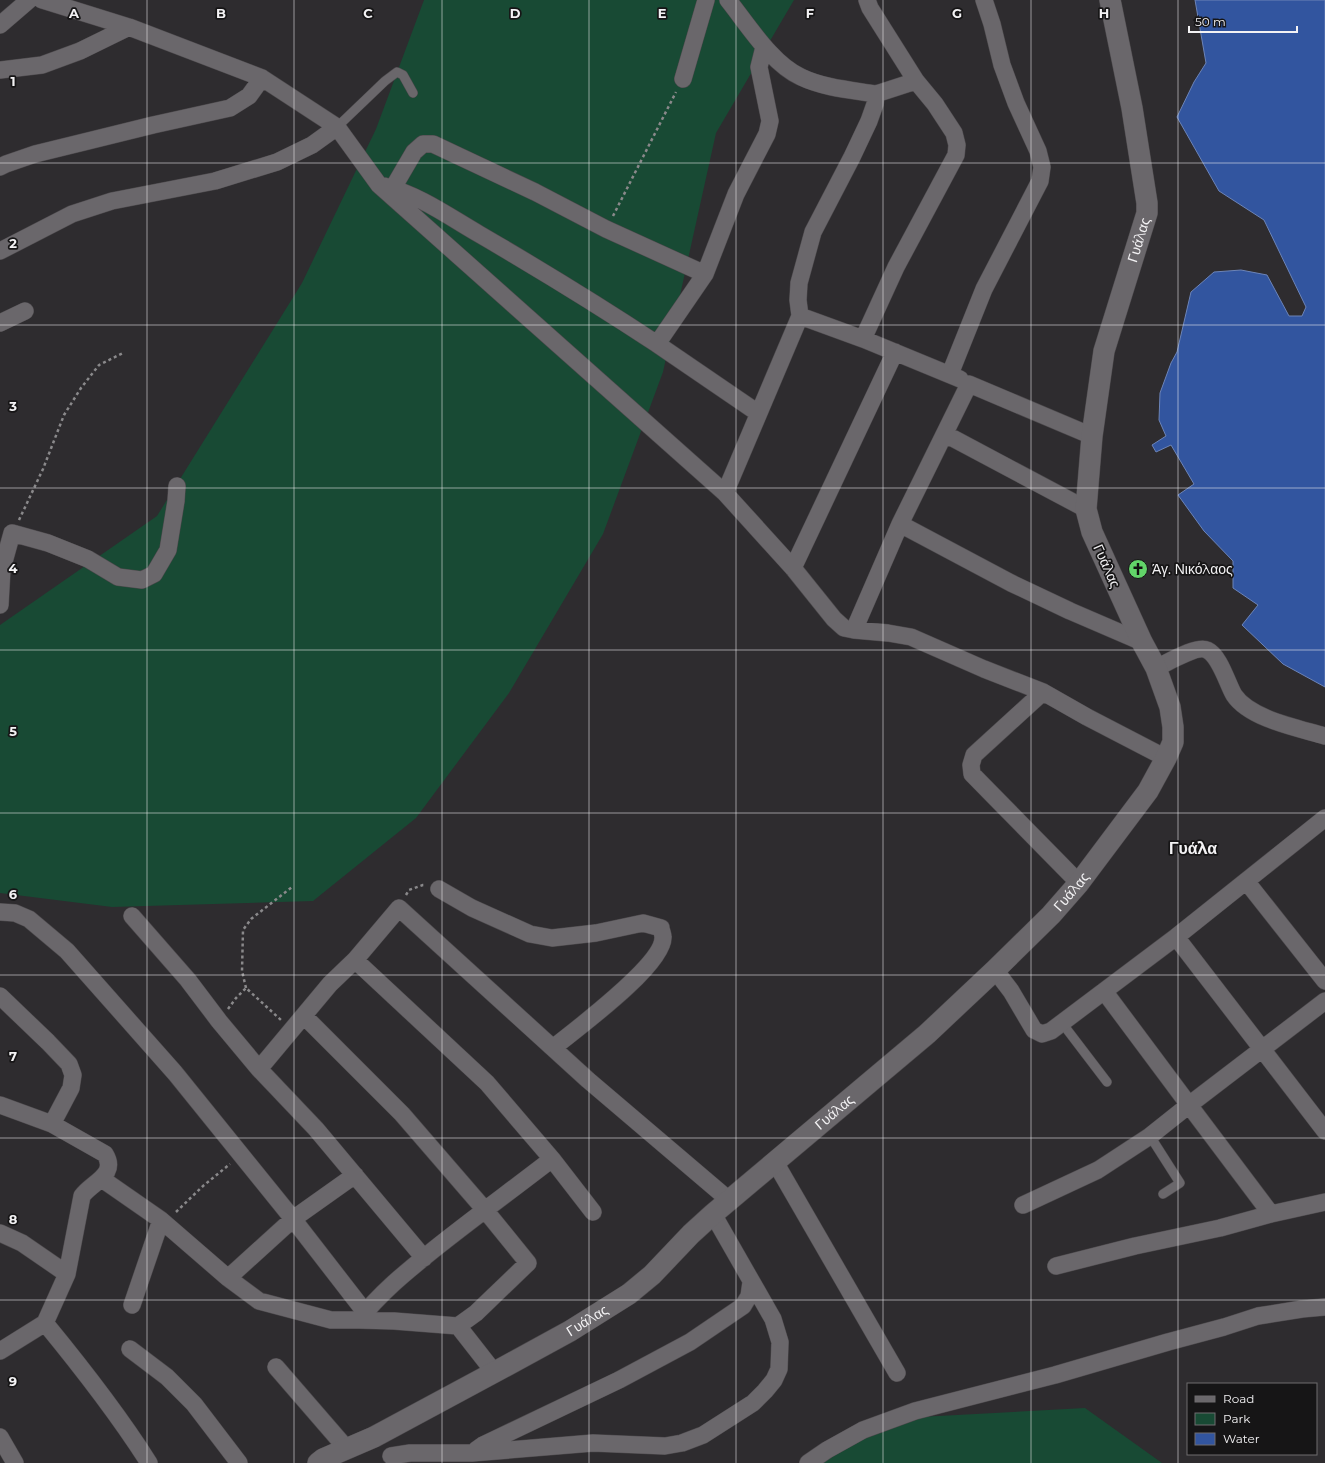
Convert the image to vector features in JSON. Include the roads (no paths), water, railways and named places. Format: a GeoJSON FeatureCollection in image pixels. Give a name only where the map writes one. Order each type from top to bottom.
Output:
{"type":"FeatureCollection","features":[{"type":"Feature","properties":{"kind":"street"},"geometry":{"type":"LineString","coordinates":[[0,25],[29,0]]}},
{"type":"Feature","properties":{"kind":"street"},"geometry":{"type":"LineString","coordinates":[[42,0],[129,27],[262,78],[337,127],[386,187],[724,493],[793,568],[834,619],[844,628],[911,637],[984,669],[1042,692],[1166,758]]}},
{"type":"Feature","properties":{"kind":"street"},"geometry":{"type":"LineString","coordinates":[[683,80],[706,0]]}},
{"type":"Feature","properties":{"kind":"street"},"geometry":{"type":"LineString","coordinates":[[728,0],[764,47],[787,68],[800,77],[818,83],[876,94],[916,81]]}},
{"type":"Feature","properties":{"kind":"street"},"geometry":{"type":"LineString","coordinates":[[863,339],[896,267],[956,155],[957,145],[954,133],[935,104],[916,81],[870,8],[867,0]]}},
{"type":"Feature","properties":{"kind":"street"},"geometry":{"type":"LineString","coordinates":[[950,374],[984,289],[1040,181],[1042,167],[1038,151],[1016,103],[1002,65],[992,24],[984,0]]}},
{"type":"Feature","properties":{"kind":"street","name":"Γυάλας"},"geometry":{"type":"LineString","coordinates":[[318,1463],[374,1437],[570,1331],[629,1294],[652,1275],[713,1214],[926,1034],[995,970],[1051,915],[1079,883],[1148,791],[1166,758],[1173,742],[1173,727],[1170,707],[1156,668],[1142,642],[1092,532],[1086,509],[1092,436],[1104,351],[1147,213],[1147,204],[1132,108],[1110,0]]}},
{"type":"Feature","properties":{"kind":"street"},"geometry":{"type":"LineString","coordinates":[[0,70],[42,64],[80,51],[129,27]]}},
{"type":"Feature","properties":{"kind":"street"},"geometry":{"type":"LineString","coordinates":[[657,344],[705,274],[736,194],[767,134],[770,122],[759,67],[764,47]]}},
{"type":"Feature","properties":{"kind":"street"},"geometry":{"type":"LineString","coordinates":[[0,167],[35,154],[230,108],[249,96],[262,78]]}},
{"type":"Feature","properties":{"kind":"street"},"geometry":{"type":"LineString","coordinates":[[724,493],[800,316],[798,300],[799,283],[813,232],[836,190],[869,121],[875,104],[876,94]]}},
{"type":"Feature","properties":{"kind":"street"},"geometry":{"type":"LineString","coordinates":[[0,251],[72,214],[112,201],[215,181],[277,162],[312,145],[337,127]]}},
{"type":"Feature","properties":{"kind":"street"},"geometry":{"type":"LineString","coordinates":[[386,187],[414,152],[423,144],[433,144],[705,274]]}},
{"type":"Feature","properties":{"kind":"street"},"geometry":{"type":"LineString","coordinates":[[386,187],[428,204],[545,272],[657,344],[758,412]]}},
{"type":"Feature","properties":{"kind":"street"},"geometry":{"type":"LineString","coordinates":[[0,323],[25,311]]}},
{"type":"Feature","properties":{"kind":"street"},"geometry":{"type":"LineString","coordinates":[[800,316],[863,339],[950,374],[969,384],[1092,436]]}},
{"type":"Feature","properties":{"kind":"street"},"geometry":{"type":"LineString","coordinates":[[793,568],[895,352]]}},
{"type":"Feature","properties":{"kind":"street"},"geometry":{"type":"LineString","coordinates":[[854,630],[900,524],[969,384]]}},
{"type":"Feature","properties":{"kind":"street"},"geometry":{"type":"LineString","coordinates":[[945,434],[1086,509]]}},
{"type":"Feature","properties":{"kind":"street"},"geometry":{"type":"LineString","coordinates":[[0,605],[2,569],[12,533],[48,543],[88,559],[118,577],[142,580],[154,574],[168,550],[177,486]]}},
{"type":"Feature","properties":{"kind":"street"},"geometry":{"type":"LineString","coordinates":[[900,524],[1018,586],[1070,611],[1142,642]]}},
{"type":"Feature","properties":{"kind":"street"},"geometry":{"type":"LineString","coordinates":[[1156,668],[1197,649],[1207,650],[1215,658],[1235,696],[1250,710],[1270,719],[1325,736]]}},
{"type":"Feature","properties":{"kind":"street"},"geometry":{"type":"LineString","coordinates":[[1042,692],[974,755],[971,765],[972,774],[1079,883]]}},
{"type":"Feature","properties":{"kind":"street"},"geometry":{"type":"LineString","coordinates":[[995,970],[1011,991],[1034,1030],[1042,1034],[1051,1032],[1176,937],[1246,881],[1322,827]]}},
{"type":"Feature","properties":{"kind":"street"},"geometry":{"type":"LineString","coordinates":[[1246,881],[1325,981]]}},
{"type":"Feature","properties":{"kind":"street"},"geometry":{"type":"LineString","coordinates":[[439,889],[472,908],[530,934],[552,938],[596,933],[643,923],[661,928],[663,937],[659,950],[641,974],[602,1009],[553,1048]]}},
{"type":"Feature","properties":{"kind":"street"},"geometry":{"type":"LineString","coordinates":[[259,1069],[330,984],[354,960],[399,908],[588,1080],[730,1200]]}},
{"type":"Feature","properties":{"kind":"street"},"geometry":{"type":"LineString","coordinates":[[0,912],[15,913],[29,919],[67,951],[175,1073],[242,1155],[293,1219],[362,1316]]}},
{"type":"Feature","properties":{"kind":"street"},"geometry":{"type":"LineString","coordinates":[[132,916],[188,980],[219,1021],[259,1069],[316,1129],[424,1258]]}},
{"type":"Feature","properties":{"kind":"street"},"geometry":{"type":"LineString","coordinates":[[1176,937],[1325,1131]]}},
{"type":"Feature","properties":{"kind":"street"},"geometry":{"type":"LineString","coordinates":[[354,960],[487,1083],[552,1160],[593,1212]]}},
{"type":"Feature","properties":{"kind":"street"},"geometry":{"type":"LineString","coordinates":[[1104,991],[1271,1214]]}},
{"type":"Feature","properties":{"kind":"street"},"geometry":{"type":"LineString","coordinates":[[0,996],[69,1064],[73,1075],[71,1088],[52,1124]]}},
{"type":"Feature","properties":{"kind":"street"},"geometry":{"type":"LineString","coordinates":[[1023,1205],[1098,1170],[1150,1136],[1325,1000]]}},
{"type":"Feature","properties":{"kind":"street"},"geometry":{"type":"LineString","coordinates":[[102,1179],[163,1221],[228,1278],[259,1301],[330,1320],[362,1316],[394,1321],[458,1326],[476,1313],[528,1263],[485,1210],[402,1114],[304,1016]]}},
{"type":"Feature","properties":{"kind":"street"},"geometry":{"type":"LineString","coordinates":[[0,1105],[52,1124],[104,1154],[108,1161],[108,1169],[102,1179],[86,1190],[82,1196],[67,1274],[45,1323],[0,1351]]}},
{"type":"Feature","properties":{"kind":"street"},"geometry":{"type":"LineString","coordinates":[[362,1316],[388,1286],[552,1160]]}},
{"type":"Feature","properties":{"kind":"street"},"geometry":{"type":"LineString","coordinates":[[775,1162],[897,1373]]}},
{"type":"Feature","properties":{"kind":"street"},"geometry":{"type":"LineString","coordinates":[[228,1278],[293,1219],[355,1175]]}},
{"type":"Feature","properties":{"kind":"street"},"geometry":{"type":"LineString","coordinates":[[1056,1266],[1325,1202]]}},
{"type":"Feature","properties":{"kind":"street"},"geometry":{"type":"LineString","coordinates":[[374,1437],[394,1459],[410,1453],[472,1453],[593,1443],[666,1446],[682,1443],[703,1435],[753,1403],[774,1380],[779,1369],[780,1342],[773,1319],[713,1214]]}},
{"type":"Feature","properties":{"kind":"street"},"geometry":{"type":"LineString","coordinates":[[132,1304],[163,1221]]}},
{"type":"Feature","properties":{"kind":"street"},"geometry":{"type":"LineString","coordinates":[[0,1233],[22,1243],[67,1274]]}},
{"type":"Feature","properties":{"kind":"street"},"geometry":{"type":"LineString","coordinates":[[472,1453],[482,1445],[619,1380],[690,1342],[743,1306],[749,1296],[751,1282]]}},
{"type":"Feature","properties":{"kind":"street"},"geometry":{"type":"LineString","coordinates":[[808,1463],[827,1450],[863,1430],[915,1411],[1062,1373],[1258,1316],[1302,1308],[1325,1307]]}},
{"type":"Feature","properties":{"kind":"street"},"geometry":{"type":"LineString","coordinates":[[45,1323],[84,1371],[135,1440],[149,1463]]}},
{"type":"Feature","properties":{"kind":"street"},"geometry":{"type":"LineString","coordinates":[[458,1326],[494,1372]]}},
{"type":"Feature","properties":{"kind":"street"},"geometry":{"type":"LineString","coordinates":[[130,1349],[167,1377],[194,1404],[239,1463]]}},
{"type":"Feature","properties":{"kind":"street"},"geometry":{"type":"LineString","coordinates":[[276,1367],[347,1449]]}},
{"type":"Feature","properties":{"kind":"street"},"geometry":{"type":"LineString","coordinates":[[0,1437],[15,1463]]}},
{"type":"Feature","properties":{"kind":"lane"},"geometry":{"type":"LineString","coordinates":[[337,127],[396,72],[403,75],[413,93]]}},
{"type":"Feature","properties":{"kind":"lane"},"geometry":{"type":"LineString","coordinates":[[1062,1023],[1107,1082]]}},
{"type":"Feature","properties":{"kind":"lane"},"geometry":{"type":"LineString","coordinates":[[1150,1136],[1180,1183],[1163,1194]]}},
{"type":"Feature","properties":{"kind":"water"},"geometry":{"type":"Polygon","coordinates":[[[1195,0],[1325,0],[1325,687],[1283,664],[1242,625],[1258,605],[1233,588],[1233,561],[1204,531],[1178,495],[1194,484],[1171,445],[1156,452],[1152,445],[1166,436],[1159,420],[1160,393],[1171,363],[1177,352],[1191,292],[1214,272],[1241,270],[1267,275],[1289,316],[1302,316],[1306,307],[1264,220],[1219,191],[1177,117],[1194,82],[1206,63],[1195,0]]]}},
{"type":"Feature","properties":{"kind":"place","name":"Άγ. Νικόλαος"},"geometry":{"type":"Point","coordinates":[1138,569]}},
{"type":"Feature","properties":{"kind":"district","name":"Γυάλα"},"geometry":{"type":"Point","coordinates":[1193,848]}}]}
